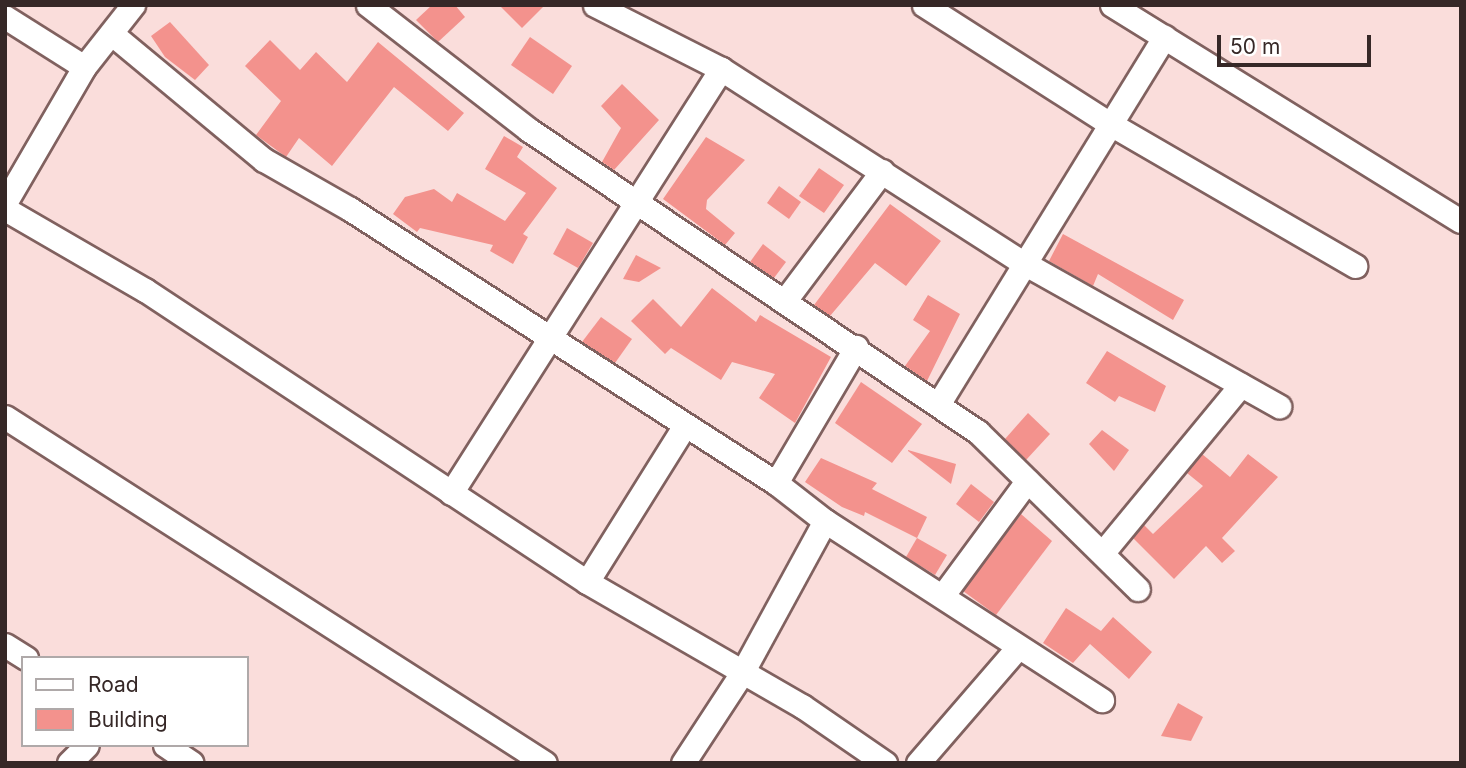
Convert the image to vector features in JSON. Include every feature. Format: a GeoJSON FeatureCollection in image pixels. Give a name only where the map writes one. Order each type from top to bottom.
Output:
{"type":"FeatureCollection","features":[{"type":"Feature","properties":{"kind":"street"},"geometry":{"type":"LineString","coordinates":[[5,203],[84,67],[132,5]]}},
{"type":"Feature","properties":{"kind":"street"},"geometry":{"type":"LineString","coordinates":[[368,5],[529,130],[786,299],[978,432],[1104,551],[1139,589]]}},
{"type":"Feature","properties":{"kind":"street"},"geometry":{"type":"LineString","coordinates":[[595,5],[630,14],[721,69],[1022,262],[1279,406]]}},
{"type":"Feature","properties":{"kind":"street"},"geometry":{"type":"LineString","coordinates":[[923,5],[1107,121],[1355,266]]}},
{"type":"Feature","properties":{"kind":"street"},"geometry":{"type":"LineString","coordinates":[[1112,5],[1461,221]]}},
{"type":"Feature","properties":{"kind":"street"},"geometry":{"type":"LineString","coordinates":[[5,17],[84,67]]}},
{"type":"Feature","properties":{"kind":"street"},"geometry":{"type":"LineString","coordinates":[[112,34],[264,160],[776,483],[825,521],[1102,700]]}},
{"type":"Feature","properties":{"kind":"street"},"geometry":{"type":"LineString","coordinates":[[939,403],[1107,121],[1164,37]]}},
{"type":"Feature","properties":{"kind":"street"},"geometry":{"type":"LineString","coordinates":[[451,492],[721,69]]}},
{"type":"Feature","properties":{"kind":"street"},"geometry":{"type":"LineString","coordinates":[[786,299],[882,171]]}},
{"type":"Feature","properties":{"kind":"street"},"geometry":{"type":"LineString","coordinates":[[5,209],[145,290],[587,582],[802,706],[885,763]]}},
{"type":"Feature","properties":{"kind":"street"},"geometry":{"type":"LineString","coordinates":[[776,483],[856,347]]}},
{"type":"Feature","properties":{"kind":"street"},"geometry":{"type":"LineString","coordinates":[[1104,551],[1241,385]]}},
{"type":"Feature","properties":{"kind":"street"},"geometry":{"type":"LineString","coordinates":[[5,417],[545,763]]}},
{"type":"Feature","properties":{"kind":"street"},"geometry":{"type":"LineString","coordinates":[[587,582],[684,427]]}},
{"type":"Feature","properties":{"kind":"street"},"geometry":{"type":"LineString","coordinates":[[943,596],[1027,481]]}},
{"type":"Feature","properties":{"kind":"street"},"geometry":{"type":"LineString","coordinates":[[683,763],[742,673],[825,521]]}},
{"type":"Feature","properties":{"kind":"street"},"geometry":{"type":"LineString","coordinates":[[5,645],[23,656]]}},
{"type":"Feature","properties":{"kind":"street"},"geometry":{"type":"LineString","coordinates":[[918,763],[1018,647]]}},
{"type":"Feature","properties":{"kind":"street"},"geometry":{"type":"LineString","coordinates":[[69,763],[85,747]]}},
{"type":"Feature","properties":{"kind":"street"},"geometry":{"type":"LineString","coordinates":[[168,747],[192,763]]}},
{"type":"Feature","properties":{"kind":"building"},"geometry":{"type":"Polygon","coordinates":[[[432,5],[455,5],[465,17],[438,42],[416,20],[432,5]]]}},
{"type":"Feature","properties":{"kind":"building"},"geometry":{"type":"Polygon","coordinates":[[[499,5],[545,5],[522,28],[499,5]]]}},
{"type":"Feature","properties":{"kind":"building"},"geometry":{"type":"Polygon","coordinates":[[[170,22],[209,65],[195,80],[165,57],[151,36],[170,22]]]}},
{"type":"Feature","properties":{"kind":"building"},"geometry":{"type":"Polygon","coordinates":[[[530,37],[572,66],[553,94],[511,65],[530,37]]]}},
{"type":"Feature","properties":{"kind":"building"},"geometry":{"type":"Polygon","coordinates":[[[270,40],[300,70],[316,52],[347,82],[378,42],[464,113],[448,131],[394,87],[332,166],[299,138],[286,157],[256,135],[281,101],[245,66],[270,40]]]}},
{"type":"Feature","properties":{"kind":"building"},"geometry":{"type":"Polygon","coordinates":[[[622,84],[659,120],[614,170],[602,162],[621,128],[601,106],[622,84]]]}},
{"type":"Feature","properties":{"kind":"building"},"geometry":{"type":"Polygon","coordinates":[[[504,136],[523,147],[517,157],[557,188],[523,234],[528,237],[513,264],[490,251],[493,245],[420,228],[417,232],[393,214],[405,197],[434,189],[452,202],[457,193],[505,221],[526,193],[485,169],[504,136]]]}},
{"type":"Feature","properties":{"kind":"building"},"geometry":{"type":"Polygon","coordinates":[[[706,137],[745,160],[707,200],[706,209],[735,233],[725,245],[663,199],[706,137]]]}},
{"type":"Feature","properties":{"kind":"building"},"geometry":{"type":"Polygon","coordinates":[[[819,168],[844,185],[824,213],[799,196],[819,168]]]}},
{"type":"Feature","properties":{"kind":"building"},"geometry":{"type":"Polygon","coordinates":[[[779,186],[801,202],[789,219],[767,203],[779,186]]]}},
{"type":"Feature","properties":{"kind":"building"},"geometry":{"type":"Polygon","coordinates":[[[890,204],[941,241],[906,286],[875,263],[830,316],[814,305],[890,204]]]}},
{"type":"Feature","properties":{"kind":"building"},"geometry":{"type":"Polygon","coordinates":[[[567,228],[593,243],[578,268],[553,254],[567,228]]]}},
{"type":"Feature","properties":{"kind":"building"},"geometry":{"type":"Polygon","coordinates":[[[1063,234],[1184,300],[1173,320],[1098,274],[1093,286],[1049,261],[1063,234]]]}},
{"type":"Feature","properties":{"kind":"building"},"geometry":{"type":"Polygon","coordinates":[[[763,244],[786,262],[774,278],[750,262],[763,244]]]}},
{"type":"Feature","properties":{"kind":"building"},"geometry":{"type":"Polygon","coordinates":[[[636,255],[661,268],[639,282],[623,279],[636,255]]]}},
{"type":"Feature","properties":{"kind":"building"},"geometry":{"type":"Polygon","coordinates":[[[712,288],[756,322],[760,315],[831,357],[795,423],[759,398],[775,374],[732,362],[721,380],[671,348],[665,354],[631,321],[653,299],[681,327],[712,288]]]}},
{"type":"Feature","properties":{"kind":"building"},"geometry":{"type":"Polygon","coordinates":[[[928,295],[960,314],[927,381],[905,366],[930,331],[913,320],[928,295]]]}},
{"type":"Feature","properties":{"kind":"building"},"geometry":{"type":"Polygon","coordinates":[[[601,317],[632,339],[615,363],[582,342],[601,317]]]}},
{"type":"Feature","properties":{"kind":"building"},"geometry":{"type":"Polygon","coordinates":[[[1107,351],[1166,386],[1155,412],[1119,396],[1115,402],[1086,383],[1107,351]]]}},
{"type":"Feature","properties":{"kind":"building"},"geometry":{"type":"Polygon","coordinates":[[[861,382],[922,424],[892,463],[835,423],[861,382]]]}},
{"type":"Feature","properties":{"kind":"building"},"geometry":{"type":"Polygon","coordinates":[[[1028,413],[1050,434],[1026,460],[1005,439],[1028,413]]]}},
{"type":"Feature","properties":{"kind":"building"},"geometry":{"type":"Polygon","coordinates":[[[1102,430],[1129,450],[1114,471],[1089,444],[1102,430]]]}},
{"type":"Feature","properties":{"kind":"building"},"geometry":{"type":"Polygon","coordinates":[[[908,451],[956,464],[951,484],[908,451]]]}},
{"type":"Feature","properties":{"kind":"building"},"geometry":{"type":"Polygon","coordinates":[[[1202,454],[1230,477],[1248,454],[1278,477],[1222,538],[1235,551],[1222,563],[1206,546],[1174,579],[1133,538],[1144,525],[1153,534],[1203,486],[1187,473],[1202,454]]]}},
{"type":"Feature","properties":{"kind":"building"},"geometry":{"type":"Polygon","coordinates":[[[821,458],[877,483],[872,489],[927,517],[917,538],[865,512],[864,516],[842,507],[805,482],[821,458]]]}},
{"type":"Feature","properties":{"kind":"building"},"geometry":{"type":"Polygon","coordinates":[[[971,484],[994,502],[979,522],[956,504],[971,484]]]}},
{"type":"Feature","properties":{"kind":"building"},"geometry":{"type":"Polygon","coordinates":[[[1021,514],[1052,541],[996,615],[963,591],[1021,514]]]}},
{"type":"Feature","properties":{"kind":"building"},"geometry":{"type":"Polygon","coordinates":[[[917,538],[947,555],[935,575],[906,557],[917,538]]]}},
{"type":"Feature","properties":{"kind":"building"},"geometry":{"type":"Polygon","coordinates":[[[1066,608],[1101,631],[1113,617],[1152,652],[1129,679],[1090,644],[1073,663],[1043,643],[1066,608]]]}},
{"type":"Feature","properties":{"kind":"building"},"geometry":{"type":"Polygon","coordinates":[[[1178,703],[1203,717],[1191,741],[1161,736],[1178,703]]]}}]}
